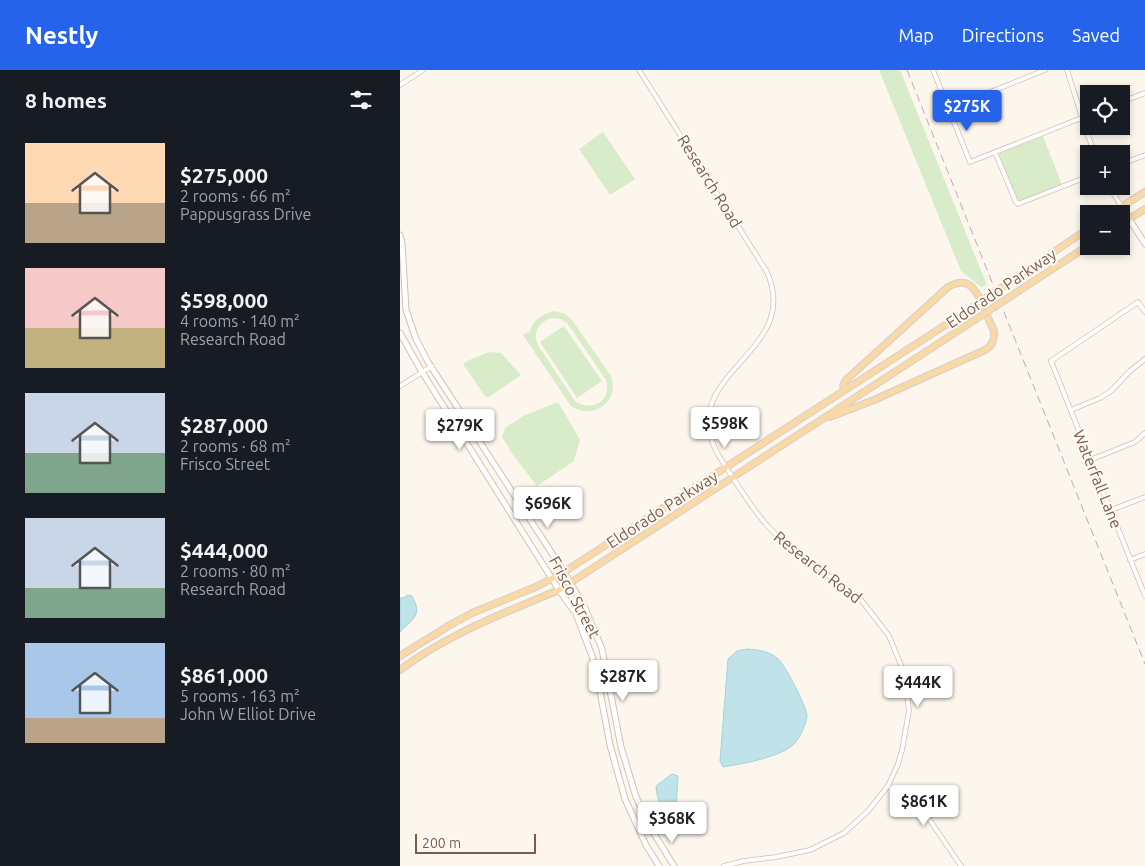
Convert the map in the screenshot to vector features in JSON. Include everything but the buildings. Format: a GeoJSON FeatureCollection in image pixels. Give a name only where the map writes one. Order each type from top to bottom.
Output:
{"type":"FeatureCollection","features":[{"type":"Feature","properties":{"kind":"main road"},"geometry":{"type":"LineString","coordinates":[[1123,205],[1145,192]]}},
{"type":"Feature","properties":{"kind":"main road"},"geometry":{"type":"LineString","coordinates":[[1130,218],[1145,209]]}},
{"type":"Feature","properties":{"kind":"main road","name":"Eldorado Parkway"},"geometry":{"type":"LineString","coordinates":[[400,656],[472,613],[538,586],[564,572],[964,313],[1080,234]]}},
{"type":"Feature","properties":{"kind":"main road","name":"Eldorado Parkway"},"geometry":{"type":"LineString","coordinates":[[400,670],[432,649],[476,625],[559,590],[1080,251]]}},
{"type":"Feature","properties":{"kind":"main road"},"geometry":{"type":"LineString","coordinates":[[815,423],[882,396],[990,347],[995,336],[994,331],[974,288],[960,282],[948,287],[846,380],[843,383],[845,390]]}},
{"type":"Feature","properties":{"kind":"main road"},"geometry":{"type":"LineString","coordinates":[[647,518],[653,528]]}},
{"type":"Feature","properties":{"kind":"main road"},"geometry":{"type":"LineString","coordinates":[[472,613],[476,625]]}},
{"type":"Feature","properties":{"kind":"street"},"geometry":{"type":"LineString","coordinates":[[400,85],[423,70]]}},
{"type":"Feature","properties":{"kind":"street","name":"Research Road"},"geometry":{"type":"LineString","coordinates":[[639,70],[767,272],[772,286],[773,305],[767,329],[720,386],[709,410],[708,424],[715,450],[751,506],[771,531],[862,601],[889,636],[905,675],[909,711],[901,757],[888,786],[868,811],[844,833],[810,850],[724,866]]}},
{"type":"Feature","properties":{"kind":"street"},"geometry":{"type":"LineString","coordinates":[[933,70],[970,162],[1080,119]]}},
{"type":"Feature","properties":{"kind":"street"},"geometry":{"type":"LineString","coordinates":[[948,108],[1045,70]]}},
{"type":"Feature","properties":{"kind":"street"},"geometry":{"type":"LineString","coordinates":[[1067,70],[1080,112]]}},
{"type":"Feature","properties":{"kind":"street"},"geometry":{"type":"LineString","coordinates":[[1130,99],[1145,93]]}},
{"type":"Feature","properties":{"kind":"street"},"geometry":{"type":"LineString","coordinates":[[996,152],[1016,203],[1020,204],[1080,180]]}},
{"type":"Feature","properties":{"kind":"street"},"geometry":{"type":"LineString","coordinates":[[1130,161],[1145,155]]}},
{"type":"Feature","properties":{"kind":"street"},"geometry":{"type":"LineString","coordinates":[[1130,221],[1145,244]]}},
{"type":"Feature","properties":{"kind":"street","name":"Frisco Street"},"geometry":{"type":"LineString","coordinates":[[400,235],[405,303],[416,339],[585,608],[602,649],[621,748],[636,797],[653,832],[674,866]]}},
{"type":"Feature","properties":{"kind":"street","name":"Waterfall Lane"},"geometry":{"type":"LineString","coordinates":[[1145,312],[1138,302],[1051,361],[1145,596]]}},
{"type":"Feature","properties":{"kind":"street","name":"Frisco Street"},"geometry":{"type":"LineString","coordinates":[[400,333],[422,372],[576,614],[592,656],[610,745],[625,799],[646,844],[659,866]]}},
{"type":"Feature","properties":{"kind":"street"},"geometry":{"type":"LineString","coordinates":[[1070,410],[1100,398],[1145,358]]}},
{"type":"Feature","properties":{"kind":"street"},"geometry":{"type":"LineString","coordinates":[[400,386],[432,366]]}},
{"type":"Feature","properties":{"kind":"street"},"geometry":{"type":"LineString","coordinates":[[1090,460],[1135,442],[1145,433]]}},
{"type":"Feature","properties":{"kind":"street"},"geometry":{"type":"LineString","coordinates":[[476,458],[486,452]]}},
{"type":"Feature","properties":{"kind":"street"},"geometry":{"type":"LineString","coordinates":[[1111,510],[1145,497]]}},
{"type":"Feature","properties":{"kind":"street"},"geometry":{"type":"LineString","coordinates":[[1130,560],[1145,554]]}},
{"type":"Feature","properties":{"kind":"street"},"geometry":{"type":"LineString","coordinates":[[888,786],[925,813],[961,866]]}},
{"type":"Feature","properties":{"kind":"street"},"geometry":{"type":"LineString","coordinates":[[625,799],[636,797]]}},
{"type":"Feature","properties":{"kind":"green space"},"geometry":{"type":"Polygon","coordinates":[[[879,70],[900,70],[987,285],[981,287],[961,271],[879,70]]]}},
{"type":"Feature","properties":{"kind":"green space"},"geometry":{"type":"Polygon","coordinates":[[[603,132],[635,179],[610,195],[579,149],[603,132]]]}},
{"type":"Feature","properties":{"kind":"green space"},"geometry":{"type":"Polygon","coordinates":[[[1043,136],[1062,185],[1019,201],[999,155],[1043,136]]]}},
{"type":"Feature","properties":{"kind":"green space"},"geometry":{"type":"Polygon","coordinates":[[[555,311],[565,314],[572,320],[611,376],[612,394],[603,406],[596,410],[579,410],[571,406],[523,335],[529,333],[538,318],[555,311]],[[552,318],[543,322],[536,332],[536,341],[575,401],[588,406],[599,403],[606,394],[606,380],[568,324],[561,319],[552,318]]]}},
{"type":"Feature","properties":{"kind":"green space"},"geometry":{"type":"Polygon","coordinates":[[[564,326],[602,381],[577,398],[540,342],[564,326]]]}},
{"type":"Feature","properties":{"kind":"green space"},"geometry":{"type":"Polygon","coordinates":[[[489,352],[501,353],[521,375],[489,397],[485,396],[463,364],[489,352]]]}},
{"type":"Feature","properties":{"kind":"green space"},"geometry":{"type":"Polygon","coordinates":[[[558,402],[580,440],[574,461],[537,486],[513,455],[502,437],[505,428],[523,416],[558,402]]]}},
{"type":"Feature","properties":{"kind":"water"},"geometry":{"type":"Polygon","coordinates":[[[408,595],[412,596],[417,608],[415,616],[400,632],[400,598],[408,595]]]}},
{"type":"Feature","properties":{"kind":"water"},"geometry":{"type":"Polygon","coordinates":[[[748,649],[767,652],[780,661],[799,694],[806,710],[807,718],[799,737],[789,748],[772,756],[723,767],[720,761],[728,659],[737,651],[748,649]]]}},
{"type":"Feature","properties":{"kind":"water"},"geometry":{"type":"Polygon","coordinates":[[[672,774],[678,776],[676,809],[672,817],[666,810],[662,811],[656,786],[672,774]]]}},
{"type":"Feature","properties":{"kind":"railway"},"geometry":{"type":"LineString","coordinates":[[907,70],[1145,664]]}}]}
